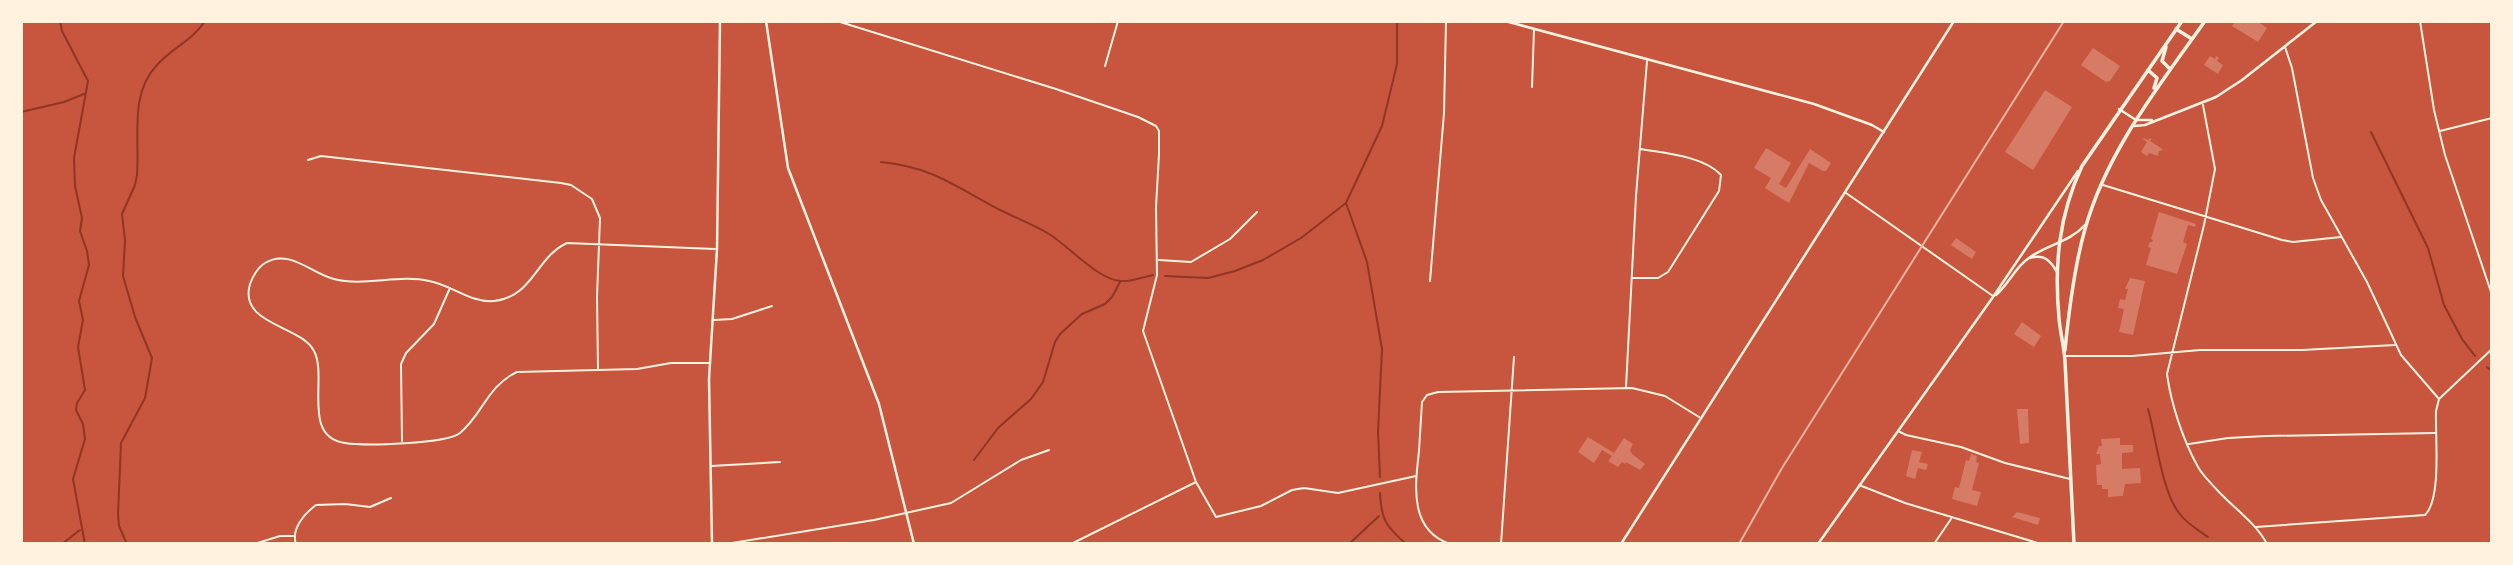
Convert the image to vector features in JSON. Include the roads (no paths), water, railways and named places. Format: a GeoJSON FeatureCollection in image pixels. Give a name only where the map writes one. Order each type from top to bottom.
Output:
{"type":"FeatureCollection","features":[{"type":"Feature","properties":{"kind":"highway"},"geometry":{"type":"LineString","coordinates":[[2074,544],[2064,356],[2059,318],[2058,244],[2068,199],[2082,166],[2182,21]]}},
{"type":"Feature","properties":{"kind":"highway"},"geometry":{"type":"LineString","coordinates":[[2064,356],[2073,284],[2087,223],[2102,185],[2132,126],[2205,21]]}},
{"type":"Feature","properties":{"kind":"highway"},"geometry":{"type":"LineString","coordinates":[[2176,29],[2192,39]]}},
{"type":"Feature","properties":{"kind":"highway"},"geometry":{"type":"LineString","coordinates":[[2167,42],[2162,58],[2170,69]]}},
{"type":"Feature","properties":{"kind":"highway"},"geometry":{"type":"LineString","coordinates":[[2148,70],[2157,78],[2153,93]]}},
{"type":"Feature","properties":{"kind":"street"},"geometry":{"type":"LineString","coordinates":[[712,544],[710,363],[717,249],[720,21]]}},
{"type":"Feature","properties":{"kind":"street"},"geometry":{"type":"LineString","coordinates":[[766,21],[788,168],[867,368],[879,404],[914,544]]}},
{"type":"Feature","properties":{"kind":"street"},"geometry":{"type":"LineString","coordinates":[[837,21],[1056,89],[1138,117],[1156,126],[1159,131],[1156,207],[1158,260],[1154,291],[1143,331],[1196,482],[1216,517],[1261,506],[1292,490],[1304,488],[1328,493],[1351,492],[1416,475]]}},
{"type":"Feature","properties":{"kind":"street"},"geometry":{"type":"LineString","coordinates":[[1105,66],[1118,21]]}},
{"type":"Feature","properties":{"kind":"street"},"geometry":{"type":"LineString","coordinates":[[1430,281],[1444,113],[1446,21]]}},
{"type":"Feature","properties":{"kind":"street"},"geometry":{"type":"LineString","coordinates":[[1505,21],[1815,104],[1884,132]]}},
{"type":"Feature","properties":{"kind":"street"},"geometry":{"type":"LineString","coordinates":[[1621,544],[1954,21]]}},
{"type":"Feature","properties":{"kind":"street"},"geometry":{"type":"LineString","coordinates":[[2132,126],[2145,125],[2203,103],[2242,80],[2317,21]]}},
{"type":"Feature","properties":{"kind":"street"},"geometry":{"type":"LineString","coordinates":[[2420,21],[2439,131],[2455,189],[2492,295]]}},
{"type":"Feature","properties":{"kind":"street"},"geometry":{"type":"LineString","coordinates":[[1532,87],[1534,29]]}},
{"type":"Feature","properties":{"kind":"street"},"geometry":{"type":"LineString","coordinates":[[2285,47],[2292,68],[2313,178],[2320,200],[2343,237],[2395,345],[2420,380],[2439,399]]}},
{"type":"Feature","properties":{"kind":"street"},"geometry":{"type":"LineString","coordinates":[[1626,388],[1647,59]]}},
{"type":"Feature","properties":{"kind":"street"},"geometry":{"type":"LineString","coordinates":[[2203,103],[2215,169],[2174,353],[2167,373],[2168,383],[2188,444],[2201,472],[2255,527],[2267,544]]}},
{"type":"Feature","properties":{"kind":"street"},"geometry":{"type":"LineString","coordinates":[[2119,110],[2136,120],[2155,120]]}},
{"type":"Feature","properties":{"kind":"street"},"geometry":{"type":"LineString","coordinates":[[2439,131],[2492,118]]}},
{"type":"Feature","properties":{"kind":"street"},"geometry":{"type":"LineString","coordinates":[[1632,278],[1658,278],[1668,272],[1722,182],[1721,175],[1710,166],[1667,153],[1640,149]]}},
{"type":"Feature","properties":{"kind":"street"},"geometry":{"type":"LineString","coordinates":[[309,160],[321,156],[571,185],[592,200],[600,218],[601,243],[597,297],[598,370]]}},
{"type":"Feature","properties":{"kind":"street"},"geometry":{"type":"LineString","coordinates":[[1818,544],[2082,166]]}},
{"type":"Feature","properties":{"kind":"street"},"geometry":{"type":"LineString","coordinates":[[2102,185],[2293,242],[2343,237]]}},
{"type":"Feature","properties":{"kind":"street"},"geometry":{"type":"LineString","coordinates":[[1845,192],[1993,297]]}},
{"type":"Feature","properties":{"kind":"street"},"geometry":{"type":"LineString","coordinates":[[1158,260],[1191,261],[1230,239],[1258,212]]}},
{"type":"Feature","properties":{"kind":"street"},"geometry":{"type":"LineString","coordinates":[[1993,297],[2006,287],[2027,258],[2072,238],[2087,223]]}},
{"type":"Feature","properties":{"kind":"street"},"geometry":{"type":"LineString","coordinates":[[710,363],[685,362],[637,369],[517,372],[503,379],[458,434],[443,440],[345,443],[330,436],[319,419],[318,362],[313,348],[302,338],[261,317],[249,296],[250,283],[257,269],[265,263],[284,259],[337,280],[426,280],[476,300],[501,300],[531,282],[558,247],[574,242],[717,249]]}},
{"type":"Feature","properties":{"kind":"street"},"geometry":{"type":"LineString","coordinates":[[2027,258],[2046,258],[2057,272]]}},
{"type":"Feature","properties":{"kind":"street"},"geometry":{"type":"LineString","coordinates":[[402,442],[400,372],[403,358],[434,324],[450,288]]}},
{"type":"Feature","properties":{"kind":"street"},"geometry":{"type":"LineString","coordinates":[[713,320],[732,319],[772,306]]}},
{"type":"Feature","properties":{"kind":"street"},"geometry":{"type":"LineString","coordinates":[[2064,356],[2132,356],[2200,350],[2302,350],[2395,345]]}},
{"type":"Feature","properties":{"kind":"street"},"geometry":{"type":"LineString","coordinates":[[2255,527],[2425,515],[2430,511],[2434,496],[2439,399],[2492,348]]}},
{"type":"Feature","properties":{"kind":"street"},"geometry":{"type":"LineString","coordinates":[[1501,544],[1514,358]]}},
{"type":"Feature","properties":{"kind":"street"},"geometry":{"type":"LineString","coordinates":[[1450,544],[1431,534],[1420,517],[1415,496],[1422,402],[1427,394],[1642,389],[1665,396],[1701,418]]}},
{"type":"Feature","properties":{"kind":"street"},"geometry":{"type":"LineString","coordinates":[[1898,431],[1969,449],[2005,463],[2071,479]]}},
{"type":"Feature","properties":{"kind":"street"},"geometry":{"type":"LineString","coordinates":[[2188,444],[2228,438],[2436,433]]}},
{"type":"Feature","properties":{"kind":"street"},"geometry":{"type":"LineString","coordinates":[[726,544],[951,503],[1021,460],[1048,450]]}},
{"type":"Feature","properties":{"kind":"street"},"geometry":{"type":"LineString","coordinates":[[710,466],[780,462]]}},
{"type":"Feature","properties":{"kind":"street"},"geometry":{"type":"LineString","coordinates":[[1071,544],[1196,482]]}},
{"type":"Feature","properties":{"kind":"street"},"geometry":{"type":"LineString","coordinates":[[1859,485],[1905,503],[2041,544]]}},
{"type":"Feature","properties":{"kind":"street"},"geometry":{"type":"LineString","coordinates":[[296,544],[294,537],[300,522],[316,505],[370,507],[391,498]]}},
{"type":"Feature","properties":{"kind":"street"},"geometry":{"type":"LineString","coordinates":[[1934,544],[1952,518]]}},
{"type":"Feature","properties":{"kind":"street"},"geometry":{"type":"LineString","coordinates":[[254,544],[280,536],[294,537]]}},
{"type":"Feature","properties":{"kind":"waterway"},"geometry":{"type":"LineString","coordinates":[[60,21],[62,31],[88,81],[74,158],[75,186],[82,218],[80,231],[89,265],[79,301],[83,320],[78,347],[85,390],[76,410],[83,424],[85,439],[73,479],[85,544]]}},
{"type":"Feature","properties":{"kind":"waterway"},"geometry":{"type":"LineString","coordinates":[[127,544],[119,526],[118,514],[121,443],[145,398],[152,358],[135,317],[123,276],[125,240],[122,214],[137,175],[138,117],[142,89],[157,65],[195,34],[205,21]]}},
{"type":"Feature","properties":{"kind":"waterway"},"geometry":{"type":"LineString","coordinates":[[1165,276],[1208,278],[1263,260],[1301,238],[1346,203],[1382,126],[1397,64],[1397,21]]}},
{"type":"Feature","properties":{"kind":"waterway"},"geometry":{"type":"LineString","coordinates":[[21,112],[64,102],[84,94]]}},
{"type":"Feature","properties":{"kind":"waterway"},"geometry":{"type":"LineString","coordinates":[[2371,132],[2428,248],[2444,305],[2462,339],[2475,356]]}},
{"type":"Feature","properties":{"kind":"waterway"},"geometry":{"type":"LineString","coordinates":[[881,162],[915,168],[944,179],[1049,234],[1093,269],[1112,279],[1129,281],[1153,275]]}},
{"type":"Feature","properties":{"kind":"waterway"},"geometry":{"type":"LineString","coordinates":[[1346,203],[1367,262],[1382,349],[1378,432],[1380,477]]}},
{"type":"Feature","properties":{"kind":"waterway"},"geometry":{"type":"LineString","coordinates":[[974,460],[998,428],[1031,399],[1043,382],[1060,334],[1082,314],[1105,304],[1120,282]]}},
{"type":"Feature","properties":{"kind":"waterway"},"geometry":{"type":"LineString","coordinates":[[2487,367],[2492,371]]}},
{"type":"Feature","properties":{"kind":"waterway"},"geometry":{"type":"LineString","coordinates":[[2148,409],[2173,504],[2185,520],[2208,537]]}},
{"type":"Feature","properties":{"kind":"waterway"},"geometry":{"type":"LineString","coordinates":[[1380,493],[1386,522],[1406,544]]}},
{"type":"Feature","properties":{"kind":"waterway"},"geometry":{"type":"LineString","coordinates":[[1349,544],[1379,516]]}},
{"type":"Feature","properties":{"kind":"waterway"},"geometry":{"type":"LineString","coordinates":[[62,544],[80,530]]}},
{"type":"Feature","properties":{"kind":"railway"},"geometry":{"type":"LineString","coordinates":[[1739,544],[1782,468],[2064,21]]}}]}
